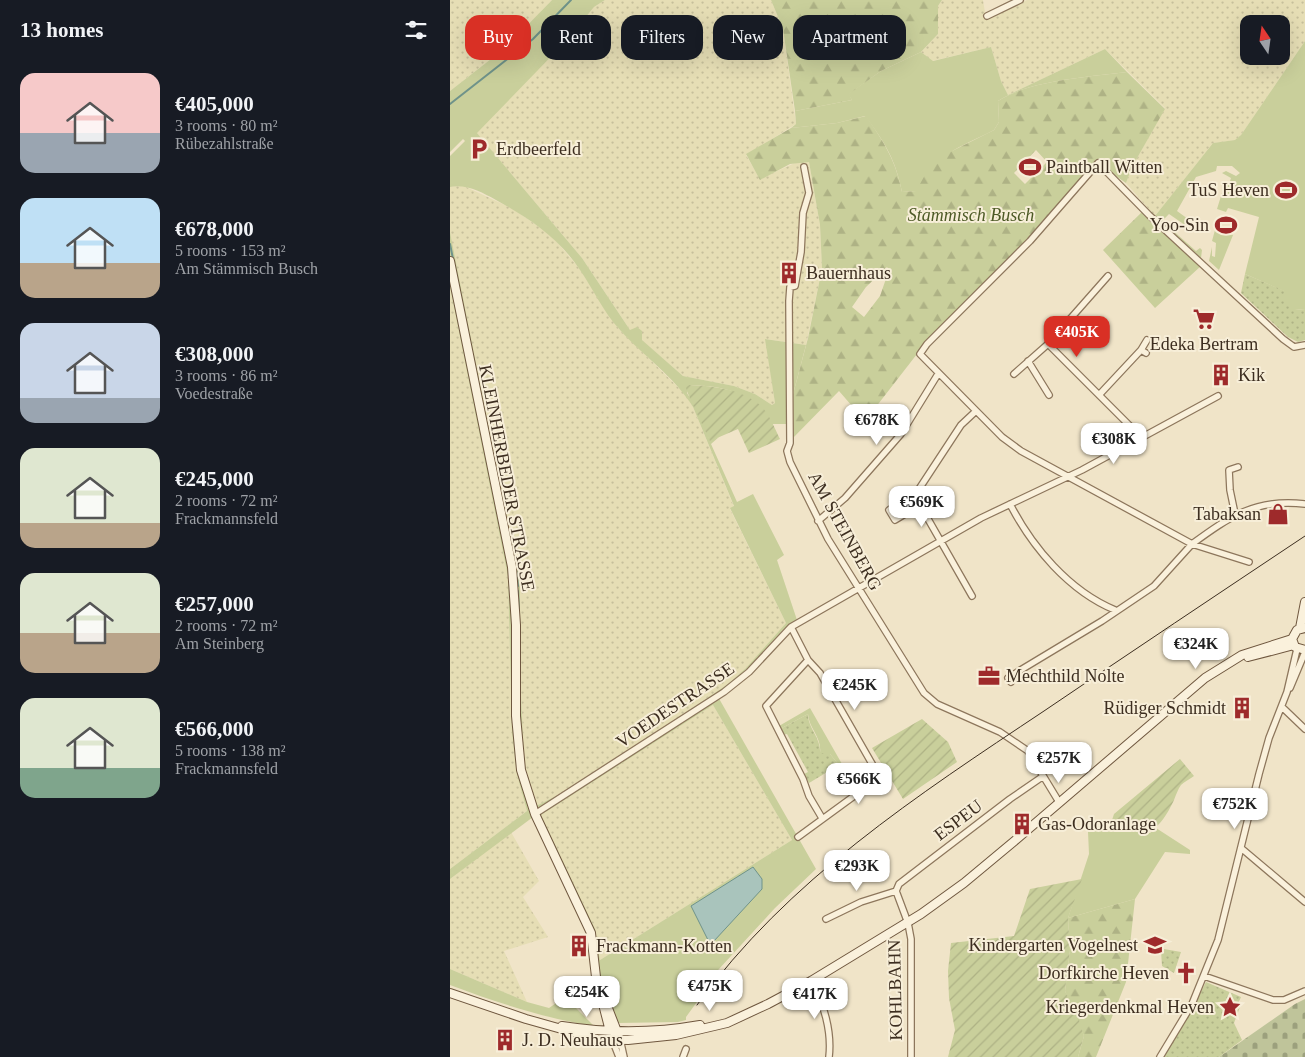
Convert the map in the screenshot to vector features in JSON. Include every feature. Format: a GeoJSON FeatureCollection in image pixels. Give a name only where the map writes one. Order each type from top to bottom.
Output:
{"type":"FeatureCollection","features":[{"type":"Feature","properties":{"kind":"street"},"geometry":{"type":"LineString","coordinates":[[987,16],[1020,0]]}},
{"type":"Feature","properties":{"kind":"street"},"geometry":{"type":"LineString","coordinates":[[1249,562],[1192,544],[1021,451],[1002,437],[920,354],[927,344],[1030,241],[1098,163],[1148,214],[1284,339],[1294,347],[1305,345]]}},
{"type":"Feature","properties":{"kind":"street","name":"AM STEINBERG"},"geometry":{"type":"LineString","coordinates":[[804,167],[809,194],[803,213],[801,252],[797,278],[795,286],[790,287],[789,301],[790,443],[787,451],[790,462],[818,521],[924,693],[937,704],[1000,732],[1024,748],[1033,757],[1042,777],[1059,802]]}},
{"type":"Feature","properties":{"kind":"street","name":"KLEINHERBEDER STRASSE"},"geometry":{"type":"LineString","coordinates":[[450,261],[512,567],[516,625],[516,716],[524,786],[535,814],[591,934],[599,987],[616,1039]]}},
{"type":"Feature","properties":{"kind":"street"},"geometry":{"type":"LineString","coordinates":[[1014,374],[1048,344],[1108,276]]}},
{"type":"Feature","properties":{"kind":"street"},"geometry":{"type":"LineString","coordinates":[[1099,395],[1144,351],[1147,340]]}},
{"type":"Feature","properties":{"kind":"street"},"geometry":{"type":"LineString","coordinates":[[1048,344],[1142,438]]}},
{"type":"Feature","properties":{"kind":"street"},"geometry":{"type":"LineString","coordinates":[[1028,361],[1049,395]]}},
{"type":"Feature","properties":{"kind":"street"},"geometry":{"type":"LineString","coordinates":[[818,521],[845,498],[901,434],[938,374]]}},
{"type":"Feature","properties":{"kind":"street","name":"VOEDESTRASSE"},"geometry":{"type":"LineString","coordinates":[[535,814],[724,692],[749,672],[779,637],[791,627],[942,540],[1142,438],[1218,396]]}},
{"type":"Feature","properties":{"kind":"street"},"geometry":{"type":"LineString","coordinates":[[920,505],[894,520],[889,510],[916,492],[960,425],[976,411]]}},
{"type":"Feature","properties":{"kind":"street"},"geometry":{"type":"LineString","coordinates":[[1235,514],[1230,490],[1229,470],[1238,467]]}},
{"type":"Feature","properties":{"kind":"street"},"geometry":{"type":"LineString","coordinates":[[916,492],[920,505],[942,540],[972,596]]}},
{"type":"Feature","properties":{"kind":"street"},"geometry":{"type":"LineString","coordinates":[[1010,504],[1033,541],[1062,574],[1103,605],[1115,610]]}},
{"type":"Feature","properties":{"kind":"street"},"geometry":{"type":"LineString","coordinates":[[1011,682],[1008,678],[1013,674],[1102,621],[1115,610],[1154,586],[1192,544],[1235,514],[1272,505],[1305,504]]}},
{"type":"Feature","properties":{"kind":"street"},"geometry":{"type":"LineString","coordinates":[[1160,1057],[1192,1004],[1218,940],[1265,754],[1287,692],[1299,647],[1294,632],[1303,628],[1305,602]]}},
{"type":"Feature","properties":{"kind":"street"},"geometry":{"type":"LineString","coordinates":[[791,627],[808,660],[828,686],[879,776],[798,837]]}},
{"type":"Feature","properties":{"kind":"street"},"geometry":{"type":"LineString","coordinates":[[450,993],[583,1036],[616,1039],[676,1035],[704,1030],[731,1020],[768,1004],[811,981],[908,923],[964,883],[1188,691],[1230,662],[1247,653],[1299,647]]}},
{"type":"Feature","properties":{"kind":"street"},"geometry":{"type":"LineString","coordinates":[[808,660],[766,706],[803,779],[808,796],[822,818]]}},
{"type":"Feature","properties":{"kind":"street"},"geometry":{"type":"LineString","coordinates":[[1282,707],[1305,729]]}},
{"type":"Feature","properties":{"kind":"street","name":"ESPEU"},"geometry":{"type":"LineString","coordinates":[[826,919],[861,902],[896,891],[899,884],[920,867],[1042,777]]}},
{"type":"Feature","properties":{"kind":"street"},"geometry":{"type":"LineString","coordinates":[[1241,848],[1305,902]]}},
{"type":"Feature","properties":{"kind":"street"},"geometry":{"type":"LineString","coordinates":[[896,891],[908,923]]}},
{"type":"Feature","properties":{"kind":"street","name":"KOHLBAHN"},"geometry":{"type":"LineString","coordinates":[[905,1057],[910,1057],[912,977],[908,923]]}},
{"type":"Feature","properties":{"kind":"street"},"geometry":{"type":"LineString","coordinates":[[1204,976],[1273,1000],[1284,1000],[1305,991]]}},
{"type":"Feature","properties":{"kind":"street"},"geometry":{"type":"LineString","coordinates":[[811,981],[819,993],[831,1040],[829,1057]]}},
{"type":"Feature","properties":{"kind":"street"},"geometry":{"type":"LineString","coordinates":[[526,1019],[572,1027],[613,1030],[668,1030],[731,1020]]}},
{"type":"Feature","properties":{"kind":"street"},"geometry":{"type":"LineString","coordinates":[[616,1039],[618,1057]]}},
{"type":"Feature","properties":{"kind":"street"},"geometry":{"type":"LineString","coordinates":[[616,1039],[624,1057]]}},
{"type":"Feature","properties":{"kind":"street"},"geometry":{"type":"LineString","coordinates":[[682,1057],[686,1054],[686,1049]]}},
{"type":"Feature","properties":{"kind":"shaded area"},"geometry":{"type":"Polygon","coordinates":[[[450,0],[552,0],[531,21],[531,15],[465,15],[465,60],[490,60],[450,91],[450,0]]]}},
{"type":"Feature","properties":{"kind":"shaded area"},"geometry":{"type":"Polygon","coordinates":[[[605,0],[771,0],[777,15],[713,15],[713,60],[783,60],[783,29],[796,124],[746,155],[760,179],[808,157],[820,225],[822,268],[806,345],[766,339],[775,403],[772,405],[755,394],[734,386],[683,376],[630,330],[582,258],[476,132],[547,60],[611,60],[611,15],[588,15],[594,7],[605,0]]]}},
{"type":"Feature","properties":{"kind":"shaded area"},"geometry":{"type":"Polygon","coordinates":[[[942,0],[983,0],[986,19],[1027,0],[1305,0],[1305,41],[1290,63],[1290,15],[1240,15],[1240,65],[1289,65],[1241,135],[1236,140],[1213,143],[1155,216],[1126,183],[1132,167],[1165,108],[1105,49],[1008,95],[1001,81],[991,47],[932,61],[921,52],[938,34],[938,6],[942,0]]]}},
{"type":"Feature","properties":{"kind":"shaded area"},"geometry":{"type":"Polygon","coordinates":[[[462,185],[513,209],[551,235],[579,268],[619,329],[685,394],[693,407],[734,507],[730,509],[786,623],[746,668],[728,684],[636,746],[562,793],[536,806],[528,783],[524,759],[520,675],[520,586],[450,232],[450,187],[462,185]]]}},
{"type":"Feature","properties":{"kind":"shaded area"},"geometry":{"type":"Polygon","coordinates":[[[450,287],[508,577],[512,733],[517,775],[527,811],[450,869],[450,287]]]}},
{"type":"Feature","properties":{"kind":"shaded area"},"geometry":{"type":"Polygon","coordinates":[[[713,705],[792,840],[600,960],[595,929],[541,815],[713,705]]]}},
{"type":"Feature","properties":{"kind":"shaded area"},"geometry":{"type":"Polygon","coordinates":[[[511,832],[539,881],[523,897],[548,937],[504,951],[527,1002],[450,969],[450,879],[511,832]]]}},
{"type":"Feature","properties":{"kind":"green space"},"geometry":{"type":"Polygon","coordinates":[[[552,0],[605,0],[594,7],[588,15],[541,15],[541,60],[548,60],[477,133],[582,258],[630,330],[637,327],[642,331],[642,340],[683,376],[734,386],[755,394],[772,405],[775,403],[765,339],[806,345],[792,398],[792,424],[772,424],[765,413],[747,398],[726,389],[689,385],[687,393],[710,440],[719,437],[711,444],[737,502],[753,494],[784,555],[777,560],[797,620],[784,629],[757,660],[717,695],[816,869],[775,908],[708,981],[710,984],[686,1017],[686,1020],[678,1022],[618,1023],[599,975],[586,928],[533,817],[450,879],[450,869],[527,811],[517,775],[512,733],[508,577],[450,287],[450,232],[520,586],[520,675],[524,759],[528,783],[536,806],[562,793],[636,746],[728,684],[746,668],[786,623],[730,508],[734,506],[693,407],[685,396],[668,376],[629,340],[614,323],[572,259],[553,239],[520,214],[485,194],[474,189],[450,187],[450,156],[465,141],[463,139],[450,152],[450,91],[490,60],[531,60],[531,21],[552,0]],[[713,705],[541,815],[595,929],[600,960],[792,840],[713,705]]]}},
{"type":"Feature","properties":{"kind":"green space"},"geometry":{"type":"Polygon","coordinates":[[[771,0],[942,0],[938,6],[938,34],[921,52],[906,59],[906,15],[793,15],[793,60],[904,60],[881,71],[849,94],[852,100],[795,111],[783,29],[783,15],[777,15],[771,0]]]}},
{"type":"Feature","properties":{"kind":"green space"},"geometry":{"type":"Polygon","coordinates":[[[1305,41],[1305,309],[1295,310],[1284,306],[1284,291],[1245,274],[1259,217],[1228,208],[1226,212],[1217,209],[1225,183],[1229,184],[1231,178],[1222,173],[1226,171],[1236,176],[1240,173],[1232,166],[1217,166],[1216,171],[1196,177],[1177,211],[1188,219],[1185,225],[1169,214],[1162,221],[1196,251],[1200,248],[1202,250],[1201,258],[1155,216],[1213,143],[1235,140],[1241,135],[1305,41]]]}},
{"type":"Feature","properties":{"kind":"green space","name":"Stämmisch Busch"},"geometry":{"type":"Polygon","coordinates":[[[991,47],[1001,81],[1008,95],[1105,49],[1127,72],[1060,80],[1026,88],[998,101],[999,122],[994,130],[949,153],[933,168],[917,191],[902,192],[897,171],[889,152],[865,116],[837,123],[791,128],[796,124],[795,111],[852,100],[848,94],[881,71],[921,52],[933,61],[991,47]]]}},
{"type":"Feature","properties":{"kind":"green space","name":"Stämmisch Busch"},"geometry":{"type":"Polygon","coordinates":[[[1127,72],[1165,109],[1132,167],[1126,183],[1096,162],[1013,257],[924,345],[865,421],[839,391],[792,439],[792,398],[808,338],[822,268],[820,225],[809,162],[790,164],[760,180],[746,154],[791,128],[837,123],[866,116],[888,152],[902,192],[916,191],[926,173],[942,156],[994,130],[999,122],[998,101],[1026,88],[1060,80],[1127,72]],[[1036,150],[1014,173],[1025,184],[1047,162],[1036,150]],[[887,267],[866,287],[852,307],[864,317],[880,296],[889,270],[887,267]]]}},
{"type":"Feature","properties":{"kind":"green space"},"geometry":{"type":"Polygon","coordinates":[[[1142,212],[1201,266],[1155,308],[1103,250],[1142,212]]]}},
{"type":"Feature","properties":{"kind":"green space"},"geometry":{"type":"Polygon","coordinates":[[[1215,230],[1233,235],[1219,270],[1209,261],[1212,247],[1212,256],[1215,257],[1216,243],[1212,241],[1215,230]]]}},
{"type":"Feature","properties":{"kind":"green space"},"geometry":{"type":"Polygon","coordinates":[[[1245,274],[1285,291],[1284,305],[1295,306],[1295,310],[1305,309],[1305,340],[1298,342],[1288,337],[1241,293],[1245,274]]]}},
{"type":"Feature","properties":{"kind":"green space"},"geometry":{"type":"Polygon","coordinates":[[[689,385],[728,390],[756,402],[766,411],[780,439],[749,453],[738,429],[710,441],[687,391],[686,387],[689,385]]]}},
{"type":"Feature","properties":{"kind":"green space"},"geometry":{"type":"Polygon","coordinates":[[[810,708],[842,764],[839,765],[830,754],[823,755],[820,753],[819,742],[808,714],[780,729],[779,726],[810,708]]]}},
{"type":"Feature","properties":{"kind":"green space"},"geometry":{"type":"Polygon","coordinates":[[[808,714],[810,724],[819,742],[820,753],[830,754],[839,765],[809,783],[804,774],[808,772],[787,734],[783,735],[780,729],[808,714]]]}},
{"type":"Feature","properties":{"kind":"green space"},"geometry":{"type":"Polygon","coordinates":[[[922,719],[948,742],[957,762],[903,799],[872,748],[922,719]]]}},
{"type":"Feature","properties":{"kind":"green space"},"geometry":{"type":"Polygon","coordinates":[[[1180,759],[1194,776],[1181,785],[1168,811],[1156,827],[1141,833],[1133,832],[1112,820],[1114,814],[1180,759]]]}},
{"type":"Feature","properties":{"kind":"green space"},"geometry":{"type":"Polygon","coordinates":[[[1112,820],[1125,830],[1150,833],[1156,828],[1190,850],[1190,854],[1165,852],[1135,899],[1068,918],[1089,854],[1088,832],[1092,827],[1111,832],[1112,820]]]}},
{"type":"Feature","properties":{"kind":"green space"},"geometry":{"type":"Polygon","coordinates":[[[1082,879],[1068,918],[1070,950],[1065,991],[1077,1015],[1084,1036],[1078,1057],[948,1057],[955,1030],[949,998],[948,971],[951,943],[1014,936],[1030,889],[1082,879]]]}},
{"type":"Feature","properties":{"kind":"green space"},"geometry":{"type":"Polygon","coordinates":[[[1135,899],[1126,982],[1096,1057],[1078,1057],[1084,1036],[1065,991],[1070,950],[1068,918],[1135,899]]]}},
{"type":"Feature","properties":{"kind":"green space"},"geometry":{"type":"Polygon","coordinates":[[[1164,949],[1181,952],[1174,973],[1162,966],[1161,951],[1164,949]]]}},
{"type":"Feature","properties":{"kind":"green space"},"geometry":{"type":"Polygon","coordinates":[[[450,969],[527,1002],[549,1008],[565,997],[594,1026],[557,1019],[521,1009],[450,985],[450,969]]]}},
{"type":"Feature","properties":{"kind":"green space"},"geometry":{"type":"Polygon","coordinates":[[[1206,982],[1241,997],[1237,1006],[1240,1007],[1234,1023],[1242,1040],[1219,1057],[1162,1057],[1191,1011],[1206,982]]]}},
{"type":"Feature","properties":{"kind":"green space"},"geometry":{"type":"Polygon","coordinates":[[[1305,999],[1305,1057],[1219,1057],[1295,1004],[1305,999]]]}},
{"type":"Feature","properties":{"kind":"water"},"geometry":{"type":"Polygon","coordinates":[[[753,867],[762,879],[762,889],[714,941],[709,942],[691,906],[753,867]]]}},
{"type":"Feature","properties":{"kind":"waterway"},"geometry":{"type":"LineString","coordinates":[[450,104],[533,39],[571,0]]}},
{"type":"Feature","properties":{"kind":"waterway"},"geometry":{"type":"LineString","coordinates":[[450,244],[453,259]]}},
{"type":"Feature","properties":{"kind":"waterway"},"geometry":{"type":"LineString","coordinates":[[516,568],[518,586]]}},
{"type":"Feature","properties":{"kind":"waterway"},"geometry":{"type":"LineString","coordinates":[[518,591],[519,614]]}},
{"type":"Feature","properties":{"kind":"waterway"},"geometry":{"type":"LineString","coordinates":[[520,631],[520,649]]}},
{"type":"Feature","properties":{"kind":"tram line"},"geometry":{"type":"LineString","coordinates":[[697,1005],[733,960],[771,918],[813,879],[857,843],[949,775],[1305,536]]}},
{"type":"Feature","properties":{"kind":"place","name":"Erdbeerfeld"},"geometry":{"type":"Point","coordinates":[479,149]}},
{"type":"Feature","properties":{"kind":"place","name":"Paintball Witten"},"geometry":{"type":"Point","coordinates":[1030,167]}},
{"type":"Feature","properties":{"kind":"place","name":"TuS Heven"},"geometry":{"type":"Point","coordinates":[1286,190]}},
{"type":"Feature","properties":{"kind":"place","name":"Yoo-Sin"},"geometry":{"type":"Point","coordinates":[1226,225]}},
{"type":"Feature","properties":{"kind":"place","name":"Bauernhaus"},"geometry":{"type":"Point","coordinates":[789,273]}},
{"type":"Feature","properties":{"kind":"place","name":"Edeka Bertram"},"geometry":{"type":"Point","coordinates":[1204,319]}},
{"type":"Feature","properties":{"kind":"place","name":"Kik"},"geometry":{"type":"Point","coordinates":[1221,375]}},
{"type":"Feature","properties":{"kind":"place","name":"Tabaksan"},"geometry":{"type":"Point","coordinates":[1278,514]}},
{"type":"Feature","properties":{"kind":"place","name":"Mechthild Nolte"},"geometry":{"type":"Point","coordinates":[989,676]}},
{"type":"Feature","properties":{"kind":"place","name":"Rüdiger Schmidt"},"geometry":{"type":"Point","coordinates":[1242,708]}},
{"type":"Feature","properties":{"kind":"place","name":"Gas-Odoranlage"},"geometry":{"type":"Point","coordinates":[1022,824]}},
{"type":"Feature","properties":{"kind":"place","name":"Kindergarten Vogelnest"},"geometry":{"type":"Point","coordinates":[1155,945]}},
{"type":"Feature","properties":{"kind":"place","name":"Frackmann-Kotten"},"geometry":{"type":"Point","coordinates":[579,946]}},
{"type":"Feature","properties":{"kind":"place","name":"Dorfkirche Heven"},"geometry":{"type":"Point","coordinates":[1186,973]}},
{"type":"Feature","properties":{"kind":"place","name":"Kriegerdenkmal Heven"},"geometry":{"type":"Point","coordinates":[1230,1007]}},
{"type":"Feature","properties":{"kind":"place","name":"J. D. Neuhaus"},"geometry":{"type":"Point","coordinates":[505,1040]}}]}
